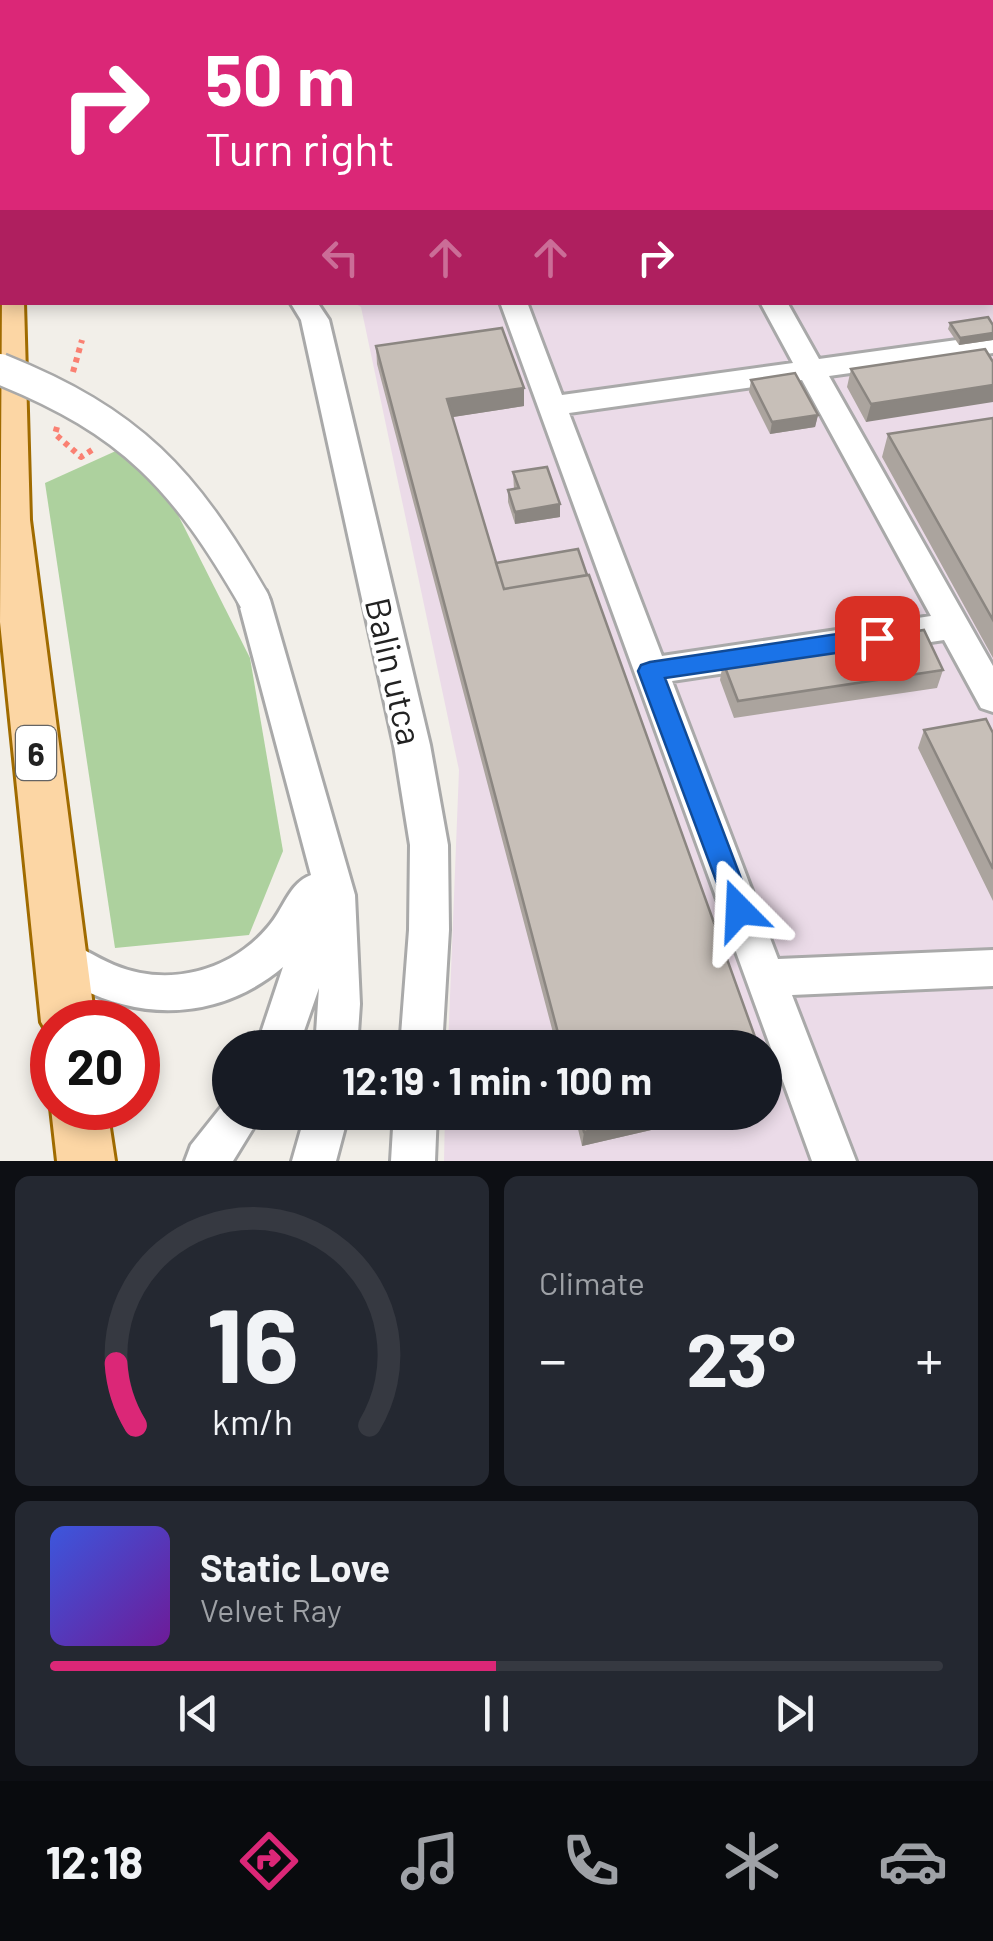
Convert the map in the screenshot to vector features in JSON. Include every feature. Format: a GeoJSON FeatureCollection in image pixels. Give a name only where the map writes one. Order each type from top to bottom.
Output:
{"type":"FeatureCollection","features":[{"type":"Feature","properties":{"kind":"main road","name":"6"},"geometry":{"type":"LineString","coordinates":[[6,305],[10,520],[65,1000]]}},
{"type":"Feature","properties":{"kind":"main road"},"geometry":{"type":"LineString","coordinates":[[82,1130],[86,1161]]}},
{"type":"Feature","properties":{"kind":"street","name":"Balin utca"},"geometry":{"type":"LineString","coordinates":[[305,305],[315,320],[320,340],[412,745],[429,844],[430,930],[422,1030]]}},
{"type":"Feature","properties":{"kind":"street"},"geometry":{"type":"LineString","coordinates":[[514,305],[834,1161]]}},
{"type":"Feature","properties":{"kind":"street"},"geometry":{"type":"LineString","coordinates":[[775,305],[993,698]]}},
{"type":"Feature","properties":{"kind":"street"},"geometry":{"type":"LineString","coordinates":[[550,406],[993,344]]}},
{"type":"Feature","properties":{"kind":"street"},"geometry":{"type":"LineString","coordinates":[[0,368],[43,384],[123,430],[169,472],[214,528],[254,600],[336,894],[338,1030]]}},
{"type":"Feature","properties":{"kind":"street"},"geometry":{"type":"LineString","coordinates":[[650,671],[953,626]]}},
{"type":"Feature","properties":{"kind":"street"},"geometry":{"type":"LineString","coordinates":[[284,1030],[301,982],[312,892],[308,797]]}},
{"type":"Feature","properties":{"kind":"street"},"geometry":{"type":"LineString","coordinates":[[59,956],[116,985],[171,994],[216,988],[248,972],[283,940],[312,892]]}},
{"type":"Feature","properties":{"kind":"street"},"geometry":{"type":"LineString","coordinates":[[765,978],[993,968]]}},
{"type":"Feature","properties":{"kind":"street"},"geometry":{"type":"LineString","coordinates":[[206,1161],[229,1130]]}},
{"type":"Feature","properties":{"kind":"street"},"geometry":{"type":"LineString","coordinates":[[314,1161],[323,1130]]}},
{"type":"Feature","properties":{"kind":"street"},"geometry":{"type":"LineString","coordinates":[[412,1161],[415,1130]]}},
{"type":"Feature","properties":{"kind":"shaded area"},"geometry":{"type":"Polygon","coordinates":[[[358,305],[993,305],[993,1161],[444,1161],[445,1130],[782,1130],[782,1030],[449,1030],[459,770],[358,305]]]}},
{"type":"Feature","properties":{"kind":"green space"},"geometry":{"type":"Polygon","coordinates":[[[118,450],[166,491],[250,658],[283,851],[249,935],[115,948],[45,483],[118,450]]]}},
{"type":"Feature","properties":{"kind":"building"},"geometry":{"type":"Polygon","coordinates":[[[988,317],[993,333],[960,338],[950,323],[988,317]]]}},
{"type":"Feature","properties":{"kind":"building"},"geometry":{"type":"Polygon","coordinates":[[[502,328],[524,388],[447,399],[504,589],[589,575],[753,1030],[557,1030],[376,346],[502,328]]]}},
{"type":"Feature","properties":{"kind":"building"},"geometry":{"type":"Polygon","coordinates":[[[985,349],[993,362],[993,385],[871,404],[851,369],[985,349]]]}},
{"type":"Feature","properties":{"kind":"building"},"geometry":{"type":"Polygon","coordinates":[[[795,373],[818,415],[772,422],[751,380],[795,373]]]}},
{"type":"Feature","properties":{"kind":"building"},"geometry":{"type":"Polygon","coordinates":[[[993,418],[993,620],[888,434],[993,418]]]}},
{"type":"Feature","properties":{"kind":"building"},"geometry":{"type":"Polygon","coordinates":[[[547,467],[560,504],[515,512],[508,490],[519,488],[513,472],[547,467]]]}},
{"type":"Feature","properties":{"kind":"building"},"geometry":{"type":"Polygon","coordinates":[[[578,549],[587,575],[504,589],[496,563],[578,549]]]}},
{"type":"Feature","properties":{"kind":"building"},"geometry":{"type":"Polygon","coordinates":[[[924,630],[943,670],[738,701],[723,662],[924,630]]]}},
{"type":"Feature","properties":{"kind":"building"},"geometry":{"type":"Polygon","coordinates":[[[986,719],[993,733],[993,869],[924,730],[986,719]]]}},
{"type":"Feature","properties":{"kind":"route"},"geometry":{"type":"LineString","coordinates":[[739,910],[650,671],[877,638]]}}]}
